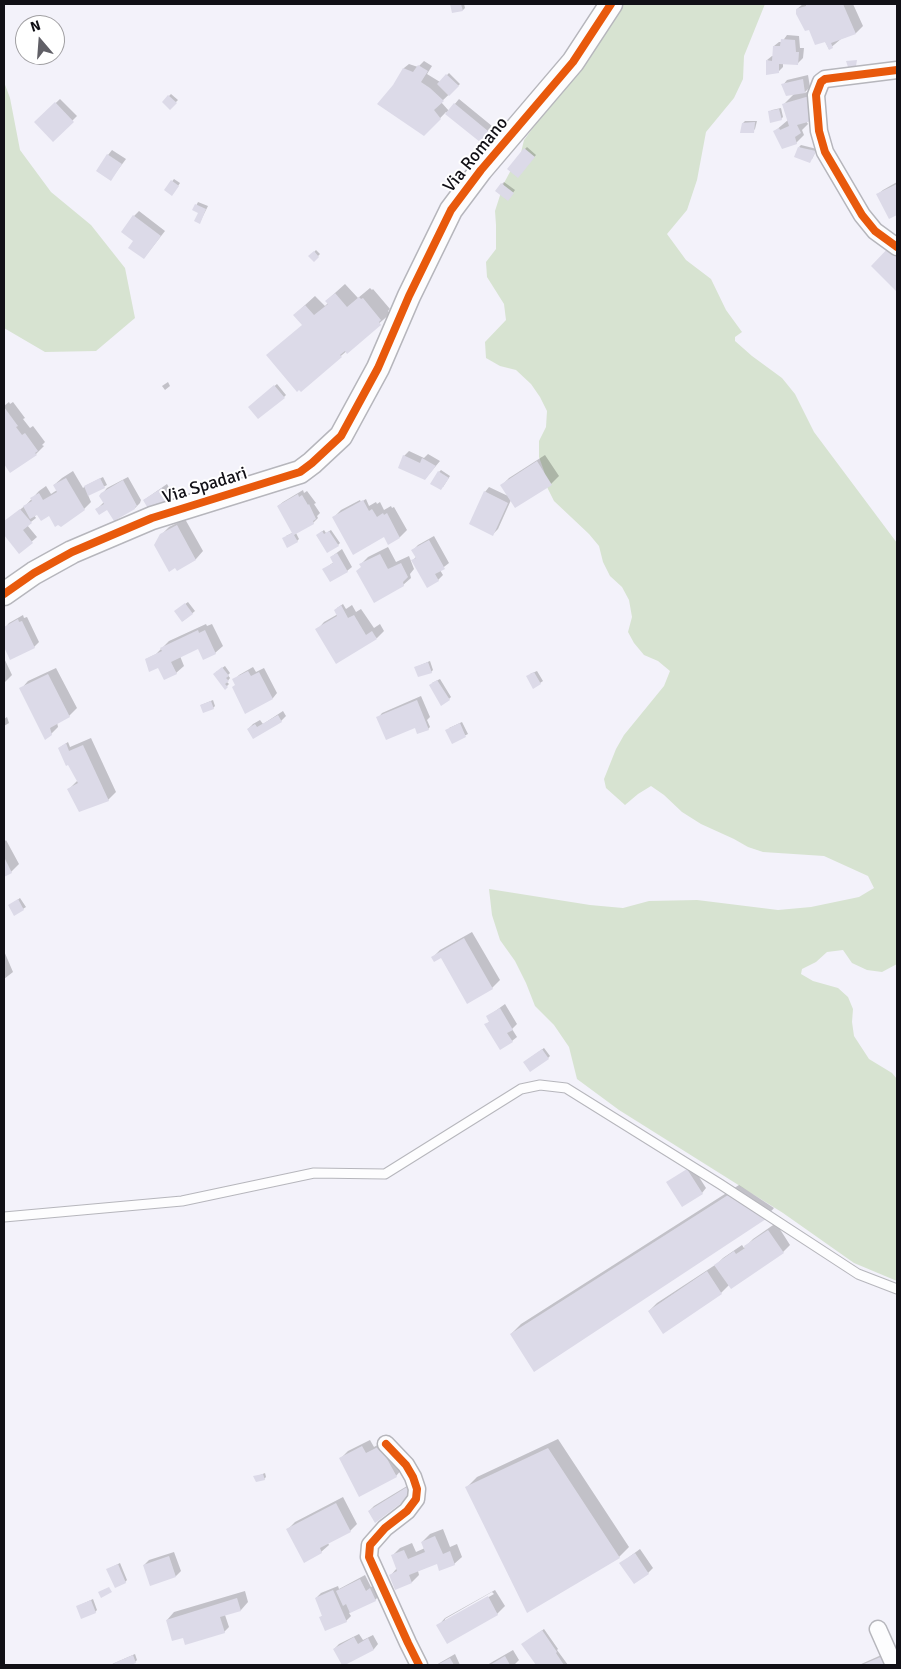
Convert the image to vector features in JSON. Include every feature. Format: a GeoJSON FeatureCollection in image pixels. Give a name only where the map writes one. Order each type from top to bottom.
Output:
{"type":"FeatureCollection","features":[{"type":"Feature","properties":{"kind":"street","name":"Via Romano"},"geometry":{"type":"LineString","coordinates":[[378,368],[409,296],[451,210],[481,170],[573,62],[611,4]]}},
{"type":"Feature","properties":{"kind":"street"},"geometry":{"type":"LineString","coordinates":[[897,70],[825,79],[821,82],[816,95],[819,131],[825,152],[862,215],[876,230],[897,247]]}},
{"type":"Feature","properties":{"kind":"street","name":"Via Spadari"},"geometry":{"type":"LineString","coordinates":[[4,594],[34,573],[72,552],[152,518],[300,472],[341,436],[378,368]]}},
{"type":"Feature","properties":{"kind":"street"},"geometry":{"type":"LineString","coordinates":[[386,1444],[414,1477],[417,1489],[416,1499],[407,1511],[385,1528],[370,1545],[369,1557],[419,1665]]}},
{"type":"Feature","properties":{"kind":"street"},"geometry":{"type":"LineString","coordinates":[[878,1629],[894,1665]]}},
{"type":"Feature","properties":{"kind":"lane"},"geometry":{"type":"LineString","coordinates":[[4,1217],[182,1201],[314,1173],[385,1174],[521,1089],[540,1085],[566,1088],[712,1179],[858,1274],[897,1289]]}},
{"type":"Feature","properties":{"kind":"green space"},"geometry":{"type":"Polygon","coordinates":[[[618,4],[765,4],[744,56],[743,79],[734,98],[706,132],[697,180],[687,210],[667,234],[686,260],[711,279],[726,310],[742,332],[735,337],[735,341],[782,378],[795,394],[814,432],[897,543],[897,964],[882,972],[867,970],[852,963],[843,950],[827,952],[816,962],[802,969],[801,974],[813,981],[838,988],[848,997],[853,1009],[854,1036],[869,1059],[892,1073],[897,1079],[897,1281],[854,1263],[783,1213],[619,1110],[577,1079],[569,1047],[554,1025],[535,1006],[515,961],[500,940],[492,915],[489,889],[590,905],[623,908],[649,901],[697,900],[778,910],[811,907],[859,897],[874,888],[868,876],[824,856],[763,852],[748,847],[701,824],[682,812],[651,786],[625,805],[606,788],[604,779],[616,749],[624,735],[664,686],[670,671],[658,661],[644,655],[634,643],[628,632],[632,617],[629,600],[622,587],[610,576],[603,562],[599,546],[554,501],[547,487],[539,457],[539,441],[546,427],[547,411],[540,397],[531,384],[516,370],[500,366],[486,358],[485,342],[506,320],[504,304],[487,277],[486,262],[496,249],[495,211],[504,183],[511,170],[519,161],[524,140],[586,56],[618,4]]]}},
{"type":"Feature","properties":{"kind":"green space"},"geometry":{"type":"Polygon","coordinates":[[[4,82],[10,98],[20,150],[51,192],[91,225],[125,268],[135,318],[96,351],[45,352],[4,328],[4,82]]]}},
{"type":"Feature","properties":{"kind":"building"},"geometry":{"type":"Polygon","coordinates":[[[450,4],[461,4],[463,11],[452,13],[450,4]]]}},
{"type":"Feature","properties":{"kind":"building"},"geometry":{"type":"Polygon","coordinates":[[[806,4],[843,4],[856,34],[831,43],[833,48],[829,50],[825,42],[815,45],[809,30],[805,31],[796,14],[796,9],[806,6],[806,4]]]}},
{"type":"Feature","properties":{"kind":"building"},"geometry":{"type":"Polygon","coordinates":[[[781,39],[795,40],[796,52],[799,52],[798,65],[779,64],[779,73],[766,75],[766,60],[772,61],[773,46],[780,46],[781,39]]]}},
{"type":"Feature","properties":{"kind":"building"},"geometry":{"type":"Polygon","coordinates":[[[857,60],[856,66],[848,67],[846,61],[857,60]]]}},
{"type":"Feature","properties":{"kind":"building"},"geometry":{"type":"Polygon","coordinates":[[[418,65],[428,71],[421,82],[444,101],[434,110],[441,119],[424,136],[377,104],[393,85],[403,68],[413,72],[418,65]]]}},
{"type":"Feature","properties":{"kind":"building"},"geometry":{"type":"Polygon","coordinates":[[[446,74],[459,86],[449,96],[437,84],[446,74]]]}},
{"type":"Feature","properties":{"kind":"building"},"geometry":{"type":"Polygon","coordinates":[[[803,79],[805,93],[786,96],[781,84],[803,79]]]}},
{"type":"Feature","properties":{"kind":"building"},"geometry":{"type":"Polygon","coordinates":[[[168,95],[177,103],[170,110],[162,102],[168,95]]]}},
{"type":"Feature","properties":{"kind":"building"},"geometry":{"type":"Polygon","coordinates":[[[813,95],[815,120],[797,125],[801,133],[795,137],[797,144],[782,149],[773,131],[789,126],[782,104],[813,95]]]}},
{"type":"Feature","properties":{"kind":"building"},"geometry":{"type":"Polygon","coordinates":[[[55,102],[74,122],[53,142],[34,122],[55,102]]]}},
{"type":"Feature","properties":{"kind":"building"},"geometry":{"type":"Polygon","coordinates":[[[454,103],[488,131],[480,142],[445,114],[454,103]]]}},
{"type":"Feature","properties":{"kind":"building"},"geometry":{"type":"Polygon","coordinates":[[[779,109],[782,120],[770,123],[768,111],[779,109]]]}},
{"type":"Feature","properties":{"kind":"building"},"geometry":{"type":"Polygon","coordinates":[[[755,122],[754,133],[740,133],[742,123],[755,122]]]}},
{"type":"Feature","properties":{"kind":"building"},"geometry":{"type":"Polygon","coordinates":[[[798,147],[816,151],[810,163],[794,157],[798,147]]]}},
{"type":"Feature","properties":{"kind":"building"},"geometry":{"type":"Polygon","coordinates":[[[524,148],[535,157],[518,178],[507,169],[524,148]]]}},
{"type":"Feature","properties":{"kind":"building"},"geometry":{"type":"Polygon","coordinates":[[[107,154],[122,164],[111,181],[96,171],[107,154]]]}},
{"type":"Feature","properties":{"kind":"building"},"geometry":{"type":"Polygon","coordinates":[[[171,180],[179,186],[172,196],[164,190],[171,180]]]}},
{"type":"Feature","properties":{"kind":"building"},"geometry":{"type":"Polygon","coordinates":[[[501,183],[514,193],[508,201],[495,191],[501,183]]]}},
{"type":"Feature","properties":{"kind":"building"},"geometry":{"type":"Polygon","coordinates":[[[897,184],[897,215],[889,219],[876,194],[897,184]]]}},
{"type":"Feature","properties":{"kind":"building"},"geometry":{"type":"Polygon","coordinates":[[[195,204],[206,209],[200,224],[194,221],[198,213],[192,210],[195,204]]]}},
{"type":"Feature","properties":{"kind":"building"},"geometry":{"type":"Polygon","coordinates":[[[133,215],[161,236],[144,259],[128,248],[133,241],[121,232],[133,215]]]}},
{"type":"Feature","properties":{"kind":"building"},"geometry":{"type":"Polygon","coordinates":[[[892,244],[897,249],[897,292],[871,266],[892,244]]]}},
{"type":"Feature","properties":{"kind":"building"},"geometry":{"type":"Polygon","coordinates":[[[314,251],[319,257],[314,262],[308,256],[314,251]]]}},
{"type":"Feature","properties":{"kind":"building"},"geometry":{"type":"Polygon","coordinates":[[[335,293],[347,307],[359,297],[363,298],[381,320],[379,322],[381,325],[347,354],[345,351],[340,355],[342,357],[301,392],[299,390],[297,392],[266,355],[302,325],[293,315],[305,305],[314,315],[328,304],[325,301],[335,293]]]}},
{"type":"Feature","properties":{"kind":"building"},"geometry":{"type":"Polygon","coordinates":[[[274,385],[285,398],[258,419],[248,407],[274,385]]]}},
{"type":"Feature","properties":{"kind":"building"},"geometry":{"type":"Polygon","coordinates":[[[4,407],[18,426],[16,427],[22,435],[25,433],[38,451],[35,453],[37,455],[10,473],[4,464],[4,407]]]}},
{"type":"Feature","properties":{"kind":"building"},"geometry":{"type":"Polygon","coordinates":[[[403,455],[420,463],[422,458],[436,466],[425,480],[398,468],[403,455]]]}},
{"type":"Feature","properties":{"kind":"building"},"geometry":{"type":"Polygon","coordinates":[[[537,461],[552,485],[515,508],[500,485],[537,461]]]}},
{"type":"Feature","properties":{"kind":"building"},"geometry":{"type":"Polygon","coordinates":[[[438,471],[449,478],[441,490],[430,484],[438,471]]]}},
{"type":"Feature","properties":{"kind":"building"},"geometry":{"type":"Polygon","coordinates":[[[66,478],[85,510],[61,527],[58,525],[55,527],[49,516],[41,521],[37,515],[30,519],[23,506],[32,501],[30,498],[39,493],[43,500],[57,492],[53,485],[66,478]]]}},
{"type":"Feature","properties":{"kind":"building"},"geometry":{"type":"Polygon","coordinates":[[[100,478],[105,488],[88,496],[84,486],[100,478]]]}},
{"type":"Feature","properties":{"kind":"building"},"geometry":{"type":"Polygon","coordinates":[[[123,480],[137,506],[135,509],[114,521],[107,510],[99,515],[95,509],[104,504],[99,496],[101,493],[123,480]]]}},
{"type":"Feature","properties":{"kind":"building"},"geometry":{"type":"Polygon","coordinates":[[[162,488],[169,501],[149,510],[143,500],[162,488]]]}},
{"type":"Feature","properties":{"kind":"building"},"geometry":{"type":"Polygon","coordinates":[[[484,491],[508,503],[493,536],[469,524],[484,491]]]}},
{"type":"Feature","properties":{"kind":"building"},"geometry":{"type":"Polygon","coordinates":[[[298,494],[299,497],[302,495],[309,504],[316,519],[313,521],[314,524],[294,535],[298,542],[287,548],[282,538],[292,533],[277,506],[298,494]]]}},
{"type":"Feature","properties":{"kind":"building"},"geometry":{"type":"Polygon","coordinates":[[[363,500],[369,511],[372,509],[377,517],[387,513],[400,538],[388,545],[384,537],[353,555],[332,517],[363,500]]]}},
{"type":"Feature","properties":{"kind":"building"},"geometry":{"type":"Polygon","coordinates":[[[20,509],[32,523],[23,530],[33,543],[19,554],[4,535],[4,521],[20,509]]]}},
{"type":"Feature","properties":{"kind":"building"},"geometry":{"type":"Polygon","coordinates":[[[177,525],[196,560],[177,571],[175,568],[169,572],[154,545],[160,534],[177,525]]]}},
{"type":"Feature","properties":{"kind":"building"},"geometry":{"type":"Polygon","coordinates":[[[322,531],[324,534],[329,531],[339,546],[327,553],[316,535],[322,531]]]}},
{"type":"Feature","properties":{"kind":"building"},"geometry":{"type":"Polygon","coordinates":[[[429,540],[445,569],[435,574],[439,581],[427,588],[411,560],[416,558],[411,550],[429,540]]]}},
{"type":"Feature","properties":{"kind":"building"},"geometry":{"type":"Polygon","coordinates":[[[337,553],[348,572],[330,582],[322,569],[333,563],[330,557],[337,553]]]}},
{"type":"Feature","properties":{"kind":"building"},"geometry":{"type":"Polygon","coordinates":[[[380,554],[388,569],[401,563],[408,577],[403,582],[404,586],[374,603],[356,571],[361,567],[359,564],[380,554]]]}},
{"type":"Feature","properties":{"kind":"building"},"geometry":{"type":"Polygon","coordinates":[[[185,603],[193,614],[182,622],[174,611],[185,603]]]}},
{"type":"Feature","properties":{"kind":"building"},"geometry":{"type":"Polygon","coordinates":[[[341,605],[348,618],[354,615],[366,635],[372,631],[377,639],[336,664],[315,629],[337,616],[334,610],[341,605]]]}},
{"type":"Feature","properties":{"kind":"building"},"geometry":{"type":"Polygon","coordinates":[[[18,619],[19,622],[22,621],[35,648],[10,660],[4,647],[4,627],[18,619]]]}},
{"type":"Feature","properties":{"kind":"building"},"geometry":{"type":"Polygon","coordinates":[[[198,630],[199,633],[205,630],[216,654],[203,660],[198,649],[171,662],[177,674],[164,680],[158,668],[149,672],[145,659],[162,651],[160,648],[198,630]]]}},
{"type":"Feature","properties":{"kind":"building"},"geometry":{"type":"Polygon","coordinates":[[[428,662],[432,673],[418,677],[414,667],[428,662]]]}},
{"type":"Feature","properties":{"kind":"building"},"geometry":{"type":"Polygon","coordinates":[[[222,667],[229,676],[226,678],[229,681],[225,684],[228,687],[225,690],[213,674],[222,667]]]}},
{"type":"Feature","properties":{"kind":"building"},"geometry":{"type":"Polygon","coordinates":[[[248,671],[251,676],[259,672],[273,699],[245,714],[232,687],[235,685],[232,679],[248,671]]]}},
{"type":"Feature","properties":{"kind":"building"},"geometry":{"type":"Polygon","coordinates":[[[534,672],[541,684],[533,689],[526,676],[534,672]]]}},
{"type":"Feature","properties":{"kind":"building"},"geometry":{"type":"Polygon","coordinates":[[[48,674],[70,717],[50,728],[52,735],[45,740],[19,688],[48,674]]]}},
{"type":"Feature","properties":{"kind":"building"},"geometry":{"type":"Polygon","coordinates":[[[437,680],[450,700],[441,706],[429,685],[437,680]]]}},
{"type":"Feature","properties":{"kind":"building"},"geometry":{"type":"Polygon","coordinates":[[[417,700],[429,730],[417,734],[415,728],[386,740],[376,717],[417,700]]]}},
{"type":"Feature","properties":{"kind":"building"},"geometry":{"type":"Polygon","coordinates":[[[211,701],[214,709],[203,713],[200,705],[211,701]]]}},
{"type":"Feature","properties":{"kind":"building"},"geometry":{"type":"Polygon","coordinates":[[[278,715],[282,722],[253,739],[247,729],[255,724],[257,727],[278,715]]]}},
{"type":"Feature","properties":{"kind":"building"},"geometry":{"type":"Polygon","coordinates":[[[460,723],[466,737],[452,744],[445,730],[460,723]]]}},
{"type":"Feature","properties":{"kind":"building"},"geometry":{"type":"Polygon","coordinates":[[[66,743],[69,751],[83,745],[109,801],[79,812],[67,789],[78,783],[68,765],[66,766],[58,748],[66,743]]]}},
{"type":"Feature","properties":{"kind":"building"},"geometry":{"type":"Polygon","coordinates":[[[4,857],[12,873],[4,877],[4,857]]]}},
{"type":"Feature","properties":{"kind":"building"},"geometry":{"type":"Polygon","coordinates":[[[18,899],[24,910],[14,916],[8,905],[18,899]]]}},
{"type":"Feature","properties":{"kind":"building"},"geometry":{"type":"Polygon","coordinates":[[[464,938],[493,989],[467,1004],[441,958],[434,962],[431,957],[464,938]]]}},
{"type":"Feature","properties":{"kind":"building"},"geometry":{"type":"Polygon","coordinates":[[[500,1008],[513,1030],[507,1033],[513,1042],[500,1050],[484,1024],[489,1022],[486,1016],[500,1008]]]}},
{"type":"Feature","properties":{"kind":"building"},"geometry":{"type":"Polygon","coordinates":[[[542,1049],[549,1059],[530,1072],[523,1062],[542,1049]]]}},
{"type":"Feature","properties":{"kind":"building"},"geometry":{"type":"Polygon","coordinates":[[[687,1169],[703,1194],[682,1207],[666,1182],[687,1169]]]}},
{"type":"Feature","properties":{"kind":"building"},"geometry":{"type":"Polygon","coordinates":[[[728,1195],[766,1219],[534,1372],[510,1334],[728,1195]]]}},
{"type":"Feature","properties":{"kind":"building"},"geometry":{"type":"Polygon","coordinates":[[[768,1230],[784,1253],[731,1289],[714,1265],[734,1251],[736,1254],[745,1248],[744,1246],[768,1230]]]}},
{"type":"Feature","properties":{"kind":"building"},"geometry":{"type":"Polygon","coordinates":[[[707,1271],[722,1294],[663,1334],[648,1311],[707,1271]]]}},
{"type":"Feature","properties":{"kind":"building"},"geometry":{"type":"Polygon","coordinates":[[[362,1446],[366,1453],[380,1446],[397,1477],[359,1497],[339,1458],[362,1446]]]}},
{"type":"Feature","properties":{"kind":"building"},"geometry":{"type":"Polygon","coordinates":[[[548,1448],[620,1558],[527,1613],[465,1487],[548,1448]]]}},
{"type":"Feature","properties":{"kind":"building"},"geometry":{"type":"Polygon","coordinates":[[[263,1474],[265,1480],[256,1482],[253,1476],[263,1474]]]}},
{"type":"Feature","properties":{"kind":"building"},"geometry":{"type":"Polygon","coordinates":[[[407,1487],[412,1495],[375,1523],[368,1511],[407,1487]]]}},
{"type":"Feature","properties":{"kind":"building"},"geometry":{"type":"Polygon","coordinates":[[[336,1503],[351,1532],[320,1548],[322,1553],[304,1563],[286,1529],[336,1503]]]}},
{"type":"Feature","properties":{"kind":"building"},"geometry":{"type":"Polygon","coordinates":[[[435,1536],[443,1554],[450,1551],[455,1565],[439,1571],[437,1564],[409,1575],[412,1583],[395,1590],[389,1575],[397,1571],[391,1555],[404,1550],[408,1559],[425,1552],[421,1542],[435,1536]]]}},
{"type":"Feature","properties":{"kind":"building"},"geometry":{"type":"Polygon","coordinates":[[[635,1553],[649,1574],[634,1584],[619,1563],[635,1553]]]}},
{"type":"Feature","properties":{"kind":"building"},"geometry":{"type":"Polygon","coordinates":[[[169,1556],[176,1577],[150,1586],[143,1565],[169,1556]]]}},
{"type":"Feature","properties":{"kind":"building"},"geometry":{"type":"Polygon","coordinates":[[[118,1564],[126,1583],[115,1588],[106,1569],[118,1564]]]}},
{"type":"Feature","properties":{"kind":"building"},"geometry":{"type":"Polygon","coordinates":[[[360,1579],[366,1591],[370,1588],[376,1601],[350,1613],[346,1604],[343,1606],[336,1591],[360,1579]]]}},
{"type":"Feature","properties":{"kind":"building"},"geometry":{"type":"Polygon","coordinates":[[[109,1587],[112,1592],[101,1598],[98,1592],[109,1587]]]}},
{"type":"Feature","properties":{"kind":"building"},"geometry":{"type":"Polygon","coordinates":[[[333,1590],[347,1622],[325,1631],[319,1617],[322,1616],[315,1598],[333,1590]]]}},
{"type":"Feature","properties":{"kind":"building"},"geometry":{"type":"Polygon","coordinates":[[[488,1596],[498,1615],[447,1644],[436,1625],[488,1596]]]}},
{"type":"Feature","properties":{"kind":"building"},"geometry":{"type":"Polygon","coordinates":[[[237,1598],[241,1611],[220,1617],[225,1633],[185,1645],[183,1638],[172,1641],[166,1620],[237,1598]]]}},
{"type":"Feature","properties":{"kind":"building"},"geometry":{"type":"Polygon","coordinates":[[[91,1600],[96,1613],[81,1619],[76,1606],[91,1600]]]}},
{"type":"Feature","properties":{"kind":"building"},"geometry":{"type":"Polygon","coordinates":[[[542,1630],[564,1665],[536,1665],[521,1644],[542,1630]]]}},
{"type":"Feature","properties":{"kind":"building"},"geometry":{"type":"Polygon","coordinates":[[[354,1637],[358,1644],[368,1638],[374,1650],[342,1665],[333,1649],[354,1637]]]}},
{"type":"Feature","properties":{"kind":"building"},"geometry":{"type":"Polygon","coordinates":[[[133,1655],[136,1663],[131,1665],[115,1665],[114,1663],[133,1655]]]}},
{"type":"Feature","properties":{"kind":"building"},"geometry":{"type":"Polygon","coordinates":[[[505,1656],[510,1665],[490,1665],[505,1656]]]}},
{"type":"Feature","properties":{"kind":"building"},"geometry":{"type":"Polygon","coordinates":[[[883,1656],[887,1665],[862,1665],[871,1661],[883,1656]]]}},
{"type":"Feature","properties":{"kind":"building"},"geometry":{"type":"Polygon","coordinates":[[[450,1658],[454,1665],[437,1665],[450,1658]]]}},
{"type":"Feature","properties":{"kind":"cycle path"},"geometry":{"type":"LineString","coordinates":[[4,594],[34,573],[72,552],[152,518],[300,472],[341,436],[378,368],[409,296],[451,210],[481,170],[573,62],[611,4]]}},
{"type":"Feature","properties":{"kind":"cycle path"},"geometry":{"type":"LineString","coordinates":[[897,70],[825,79],[821,82],[816,95],[819,131],[825,152],[862,215],[875,231],[897,247]]}},
{"type":"Feature","properties":{"kind":"cycle path"},"geometry":{"type":"LineString","coordinates":[[386,1444],[406,1465],[413,1477],[417,1489],[416,1499],[407,1511],[385,1528],[370,1545],[369,1557],[419,1665]]}}]}
